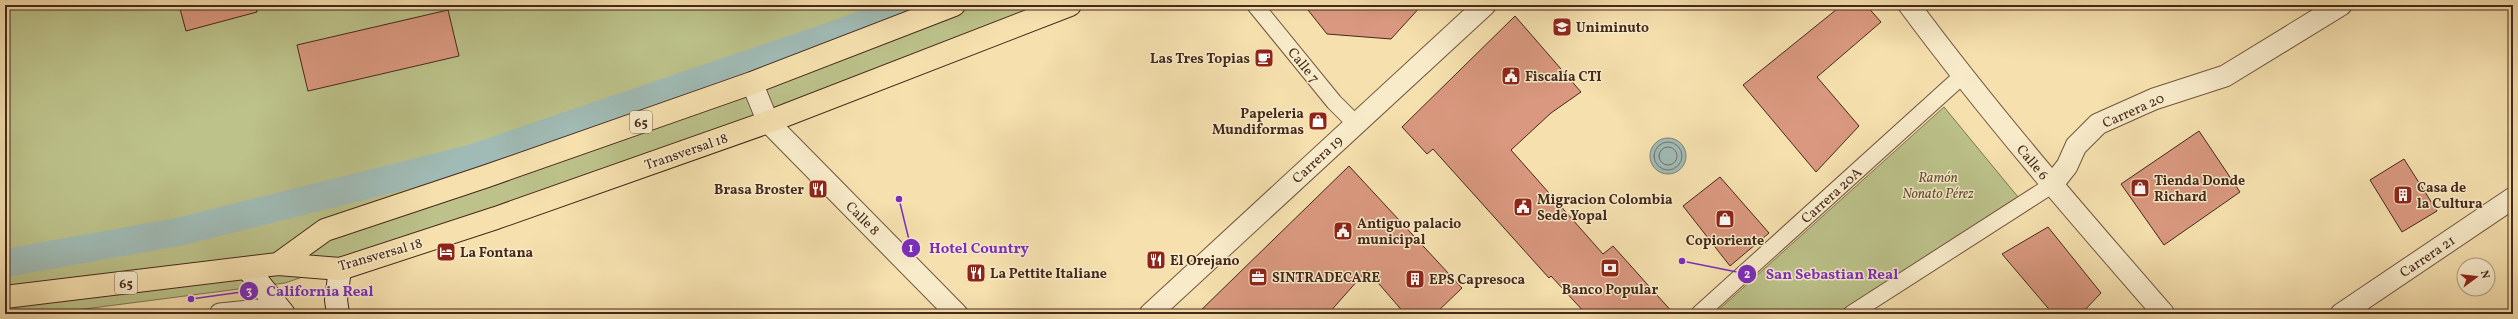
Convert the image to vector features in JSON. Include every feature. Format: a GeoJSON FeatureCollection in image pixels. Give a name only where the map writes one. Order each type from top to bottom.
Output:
{"type":"FeatureCollection","features":[{"type":"Feature","properties":{"kind":"main road","name":"65"},"geometry":{"type":"LineString","coordinates":[[5,298],[278,264],[325,230],[487,176],[752,83],[954,5]]}},
{"type":"Feature","properties":{"kind":"main road","name":"Transversal 18"},"geometry":{"type":"LineString","coordinates":[[278,264],[340,269],[504,215],[768,122],[1070,5]]}},
{"type":"Feature","properties":{"kind":"main road"},"geometry":{"type":"LineString","coordinates":[[247,268],[281,311]]}},
{"type":"Feature","properties":{"kind":"main road"},"geometry":{"type":"LineString","coordinates":[[338,314],[336,300],[340,269]]}},
{"type":"Feature","properties":{"kind":"street","name":"Calle 7"},"geometry":{"type":"LineString","coordinates":[[1255,5],[1334,102],[1355,123]]}},
{"type":"Feature","properties":{"kind":"street","name":"Carrera 19"},"geometry":{"type":"LineString","coordinates":[[1150,314],[1355,123],[1485,5]]}},
{"type":"Feature","properties":{"kind":"street","name":"Calle 6"},"geometry":{"type":"LineString","coordinates":[[1909,5],[1962,76],[2052,185],[2164,314]]}},
{"type":"Feature","properties":{"kind":"street","name":"Carrera 20"},"geometry":{"type":"LineString","coordinates":[[1851,314],[2052,185],[2067,166],[2076,146],[2098,124],[2154,99],[2225,76],[2341,5]]}},
{"type":"Feature","properties":{"kind":"street","name":"Carrera 20A"},"geometry":{"type":"LineString","coordinates":[[1699,314],[1962,76]]}},
{"type":"Feature","properties":{"kind":"street"},"geometry":{"type":"LineString","coordinates":[[752,83],[768,122]]}},
{"type":"Feature","properties":{"kind":"street","name":"Calle 8"},"geometry":{"type":"LineString","coordinates":[[768,122],[957,314]]}},
{"type":"Feature","properties":{"kind":"street","name":"Carrera 21"},"geometry":{"type":"LineString","coordinates":[[2341,314],[2513,198]]}},
{"type":"Feature","properties":{"kind":"street"},"geometry":{"type":"LineString","coordinates":[[220,314],[281,311]]}},
{"type":"Feature","properties":{"kind":"green space"},"geometry":{"type":"Polygon","coordinates":[[[5,5],[1054,5],[773,115],[285,283],[46,314],[5,314],[5,5]]]}},
{"type":"Feature","properties":{"kind":"green space","name":"Ramón Nonato Pérez"},"geometry":{"type":"Polygon","coordinates":[[[1944,107],[2018,197],[1836,314],[1714,314],[1944,107]]]}},
{"type":"Feature","properties":{"kind":"water"},"geometry":{"type":"Polygon","coordinates":[[[1668,138],[1678,141],[1683,146],[1686,156],[1683,166],[1678,171],[1668,174],[1658,171],[1653,166],[1650,156],[1653,146],[1658,141],[1668,138]]]}},
{"type":"Feature","properties":{"kind":"building"},"geometry":{"type":"Polygon","coordinates":[[[179,5],[256,5],[257,12],[186,31],[179,5]]]}},
{"type":"Feature","properties":{"kind":"building"},"geometry":{"type":"Polygon","coordinates":[[[1304,5],[1422,5],[1391,39],[1327,34],[1304,5]]]}},
{"type":"Feature","properties":{"kind":"building"},"geometry":{"type":"Polygon","coordinates":[[[1842,5],[1866,5],[1881,22],[1817,77],[1859,126],[1816,172],[1743,85],[1842,5]]]}},
{"type":"Feature","properties":{"kind":"building"},"geometry":{"type":"Polygon","coordinates":[[[448,10],[459,56],[308,91],[297,45],[448,10]]]}},
{"type":"Feature","properties":{"kind":"building"},"geometry":{"type":"Polygon","coordinates":[[[1515,16],[1581,92],[1551,113],[1511,150],[1603,254],[1613,246],[1674,314],[1586,314],[1551,276],[1549,278],[1433,149],[1427,154],[1402,127],[1515,16]]]}},
{"type":"Feature","properties":{"kind":"building"},"geometry":{"type":"Polygon","coordinates":[[[2199,131],[2240,192],[2164,245],[2121,184],[2199,131]]]}},
{"type":"Feature","properties":{"kind":"building","name":"Casa de la Cultura"},"geometry":{"type":"Polygon","coordinates":[[[2404,159],[2437,211],[2402,232],[2370,180],[2404,159]]]}},
{"type":"Feature","properties":{"kind":"building"},"geometry":{"type":"Polygon","coordinates":[[[1349,166],[1462,288],[1435,314],[1405,314],[1367,270],[1328,314],[1197,314],[1349,166]]]}},
{"type":"Feature","properties":{"kind":"building","name":"Copioriente"},"geometry":{"type":"Polygon","coordinates":[[[1720,177],[1769,233],[1730,266],[1683,206],[1720,177]]]}},
{"type":"Feature","properties":{"kind":"building"},"geometry":{"type":"Polygon","coordinates":[[[2048,227],[2101,293],[2081,314],[2053,314],[2002,254],[2048,227]]]}},
{"type":"Feature","properties":{"kind":"waterway"},"geometry":{"type":"LineString","coordinates":[[5,263],[178,232],[470,159],[840,33],[913,5]]}},
{"type":"Feature","properties":{"kind":"place","name":"Uniminuto"},"geometry":{"type":"Point","coordinates":[1562,27]}},
{"type":"Feature","properties":{"kind":"place","name":"Las Tres Topias"},"geometry":{"type":"Point","coordinates":[1264,58]}},
{"type":"Feature","properties":{"kind":"place","name":"Fiscalía CTI"},"geometry":{"type":"Point","coordinates":[1511,76]}},
{"type":"Feature","properties":{"kind":"place","name":"Papeleria Mundiformas"},"geometry":{"type":"Point","coordinates":[1318,121]}},
{"type":"Feature","properties":{"kind":"place","name":"Tienda Donde Richard"},"geometry":{"type":"Point","coordinates":[2140,188]}},
{"type":"Feature","properties":{"kind":"place","name":"Brasa Broster"},"geometry":{"type":"Point","coordinates":[818,189]}},
{"type":"Feature","properties":{"kind":"place","name":"Casa de la Cultura"},"geometry":{"type":"Point","coordinates":[2403,195]}},
{"type":"Feature","properties":{"kind":"place","name":"Hotel Country"},"geometry":{"type":"Point","coordinates":[899,199]}},
{"type":"Feature","properties":{"kind":"place","name":"Migracion Colombia Sede Yopal"},"geometry":{"type":"Point","coordinates":[1523,207]}},
{"type":"Feature","properties":{"kind":"place","name":"Copioriente"},"geometry":{"type":"Point","coordinates":[1725,219]}},
{"type":"Feature","properties":{"kind":"place","name":"Antiguo palacio municipal"},"geometry":{"type":"Point","coordinates":[1343,231]}},
{"type":"Feature","properties":{"kind":"place","name":"La Fontana"},"geometry":{"type":"Point","coordinates":[446,252]}},
{"type":"Feature","properties":{"kind":"place","name":"El Orejano"},"geometry":{"type":"Point","coordinates":[1156,260]}},
{"type":"Feature","properties":{"kind":"place","name":"San Sebastian Real"},"geometry":{"type":"Point","coordinates":[1682,261]}},
{"type":"Feature","properties":{"kind":"place","name":"Banco Popular"},"geometry":{"type":"Point","coordinates":[1610,268]}},
{"type":"Feature","properties":{"kind":"place","name":"La Pettite Italiane"},"geometry":{"type":"Point","coordinates":[976,273]}},
{"type":"Feature","properties":{"kind":"place","name":"SINTRADECARE"},"geometry":{"type":"Point","coordinates":[1258,277]}},
{"type":"Feature","properties":{"kind":"place","name":"EPS Capresoca"},"geometry":{"type":"Point","coordinates":[1415,279]}},
{"type":"Feature","properties":{"kind":"place","name":"California Real"},"geometry":{"type":"Point","coordinates":[191,299]}}]}
